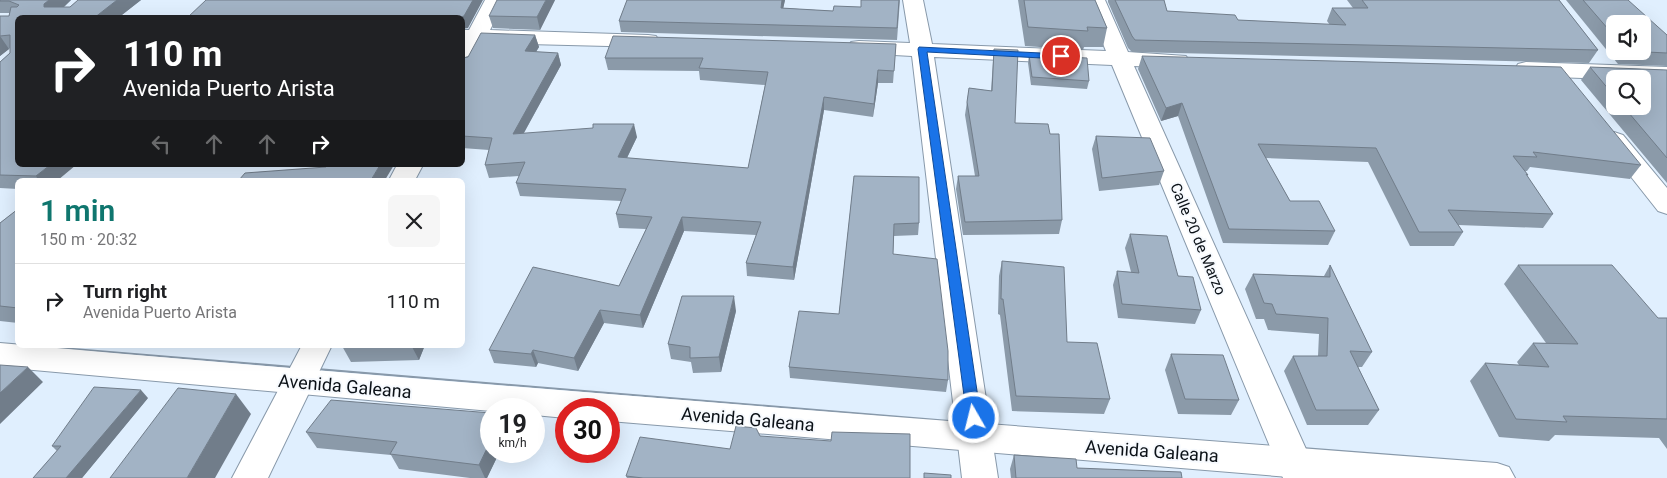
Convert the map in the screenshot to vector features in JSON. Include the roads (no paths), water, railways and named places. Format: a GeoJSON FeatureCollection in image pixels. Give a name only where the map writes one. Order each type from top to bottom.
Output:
{"type":"FeatureCollection","features":[{"type":"Feature","properties":{"kind":"street"},"geometry":{"type":"LineString","coordinates":[[465,54],[470,36],[496,0]]}},
{"type":"Feature","properties":{"kind":"street"},"geometry":{"type":"LineString","coordinates":[[913,0],[922,49],[980,478]]}},
{"type":"Feature","properties":{"kind":"street","name":"Calle 20 de Marzo"},"geometry":{"type":"LineString","coordinates":[[1095,0],[1298,470]]}},
{"type":"Feature","properties":{"kind":"street"},"geometry":{"type":"LineString","coordinates":[[470,36],[665,42]]}},
{"type":"Feature","properties":{"kind":"street"},"geometry":{"type":"LineString","coordinates":[[843,47],[1200,62]]}},
{"type":"Feature","properties":{"kind":"street"},"geometry":{"type":"LineString","coordinates":[[1508,69],[1558,70],[1603,63],[1667,74]]}},
{"type":"Feature","properties":{"kind":"street"},"geometry":{"type":"LineString","coordinates":[[1558,70],[1576,93]]}},
{"type":"Feature","properties":{"kind":"street"},"geometry":{"type":"LineString","coordinates":[[1600,123],[1667,206]]}},
{"type":"Feature","properties":{"kind":"street"},"geometry":{"type":"LineString","coordinates":[[250,478],[315,348]]}},
{"type":"Feature","properties":{"kind":"street","name":"Avenida Galeana"},"geometry":{"type":"LineString","coordinates":[[0,356],[976,438],[1298,470],[1497,478]]}}]}
